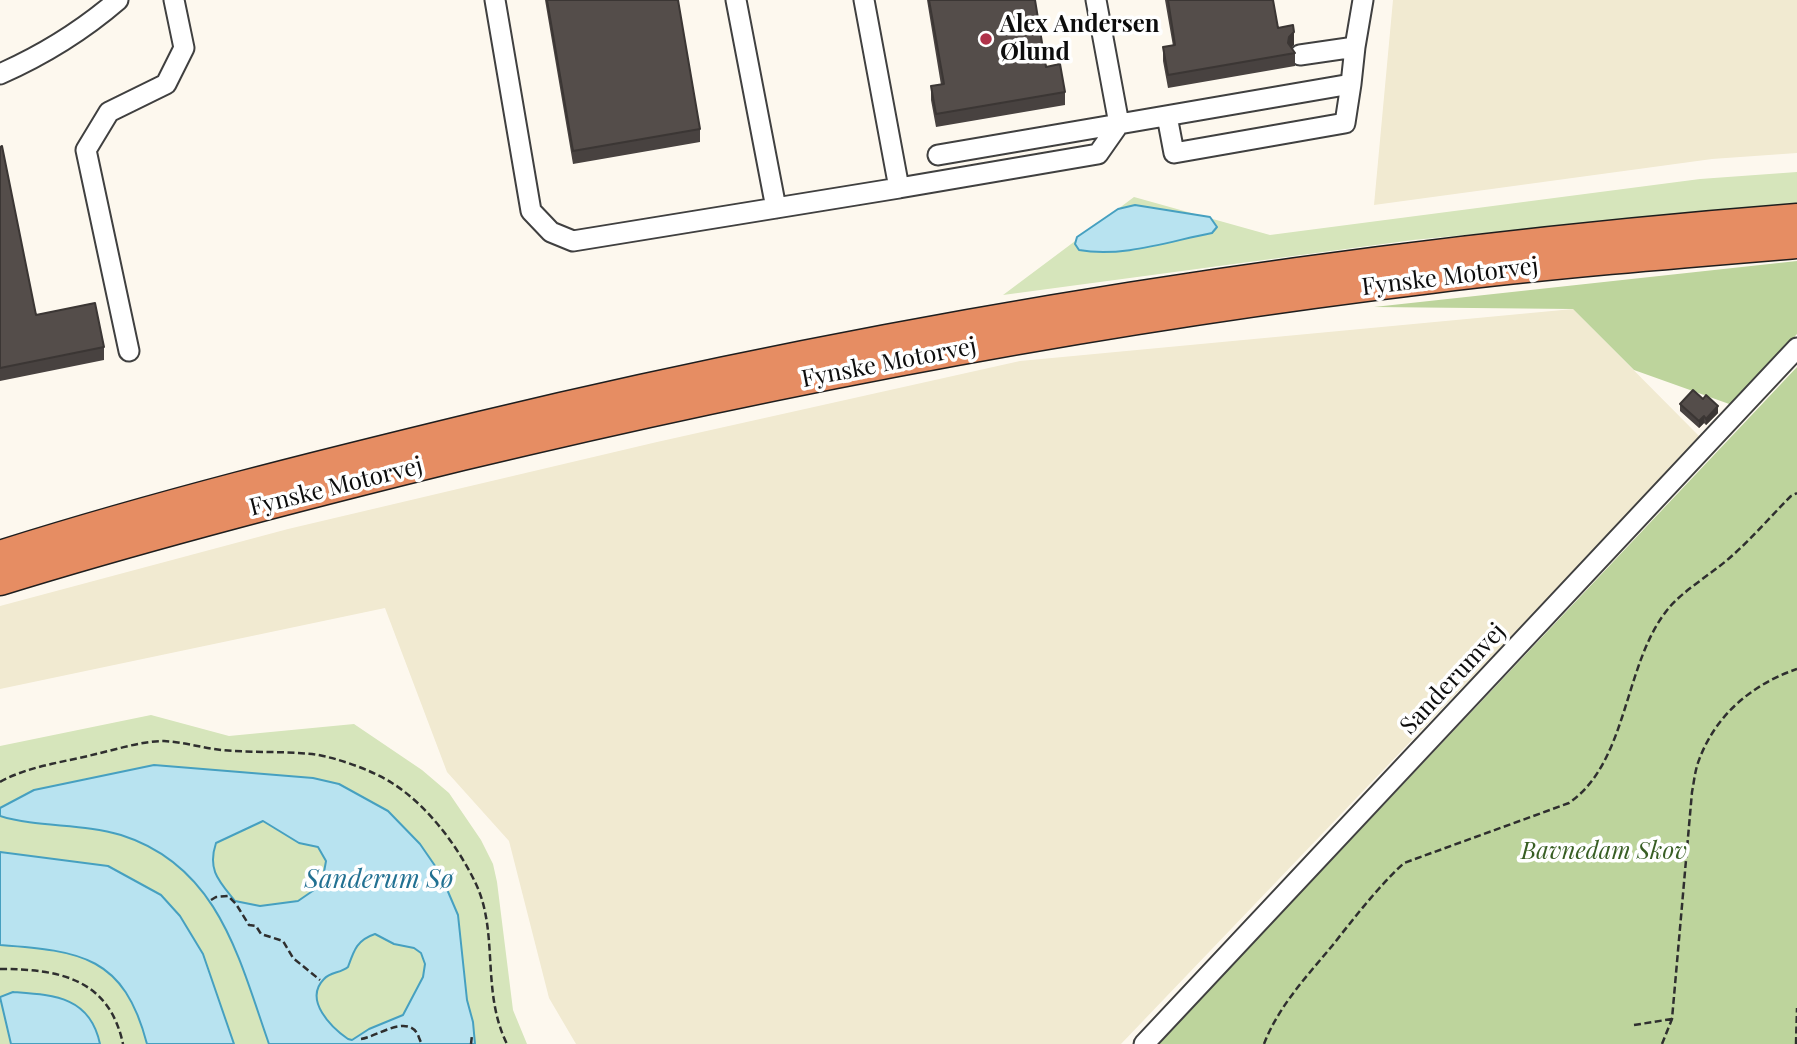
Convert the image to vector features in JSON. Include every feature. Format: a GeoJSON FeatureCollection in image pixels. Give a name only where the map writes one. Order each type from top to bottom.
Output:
{"type":"FeatureCollection","features":[{"type":"Feature","properties":{"kind":"highway","name":"Fynske Motorvej"},"geometry":{"type":"LineString","coordinates":[[0,556],[180,503],[330,463],[638,390],[920,332],[1217,283],[1426,255],[1627,233],[1797,219]]}},
{"type":"Feature","properties":{"kind":"highway","name":"Fynske Motorvej"},"geometry":{"type":"LineString","coordinates":[[0,580],[173,529],[336,486],[617,418],[926,355],[1220,306],[1429,278],[1628,256],[1797,243]]}},
{"type":"Feature","properties":{"kind":"street"},"geometry":{"type":"LineString","coordinates":[[0,74],[85,28],[118,0]]}},
{"type":"Feature","properties":{"kind":"street"},"geometry":{"type":"LineString","coordinates":[[129,351],[86,150],[109,112],[166,84],[184,48],[174,0]]}},
{"type":"Feature","properties":{"kind":"street"},"geometry":{"type":"LineString","coordinates":[[495,0],[531,211],[551,232],[573,242],[1098,154],[1119,124],[1096,0]]}},
{"type":"Feature","properties":{"kind":"street"},"geometry":{"type":"LineString","coordinates":[[736,0],[776,208]]}},
{"type":"Feature","properties":{"kind":"street"},"geometry":{"type":"LineString","coordinates":[[864,0],[899,188]]}},
{"type":"Feature","properties":{"kind":"street"},"geometry":{"type":"LineString","coordinates":[[1167,116],[1174,153],[1345,122],[1363,0]]}},
{"type":"Feature","properties":{"kind":"street"},"geometry":{"type":"LineString","coordinates":[[1300,55],[1355,47]]}},
{"type":"Feature","properties":{"kind":"street"},"geometry":{"type":"LineString","coordinates":[[938,155],[1351,84]]}},
{"type":"Feature","properties":{"kind":"street","name":"Sanderumvej"},"geometry":{"type":"LineString","coordinates":[[1144,1044],[1797,348]]}},
{"type":"Feature","properties":{"kind":"path"},"geometry":{"type":"LineString","coordinates":[[1264,1044],[1269,1030],[1293,994],[1385,881],[1404,863],[1569,803],[1584,792],[1603,764],[1653,631],[1668,607],[1734,554],[1797,493]]}},
{"type":"Feature","properties":{"kind":"path"},"geometry":{"type":"LineString","coordinates":[[1662,1044],[1672,1019],[1692,792],[1699,760],[1720,722],[1745,694],[1773,677],[1797,669]]}},
{"type":"Feature","properties":{"kind":"path"},"geometry":{"type":"LineString","coordinates":[[0,782],[18,773],[141,743],[164,741],[222,750],[314,754],[361,768],[392,783],[422,808],[454,845],[477,886],[489,941],[490,987],[496,1019],[507,1044]]}},
{"type":"Feature","properties":{"kind":"path"},"geometry":{"type":"LineString","coordinates":[[211,900],[228,896],[249,925],[256,926],[261,934],[283,941],[293,958],[320,980]]}},
{"type":"Feature","properties":{"kind":"path"},"geometry":{"type":"LineString","coordinates":[[0,969],[53,972],[86,985],[113,1014],[123,1044]]}},
{"type":"Feature","properties":{"kind":"path"},"geometry":{"type":"LineString","coordinates":[[1796,1044],[1797,1008]]}},
{"type":"Feature","properties":{"kind":"path"},"geometry":{"type":"LineString","coordinates":[[1634,1025],[1672,1019]]}},
{"type":"Feature","properties":{"kind":"path"},"geometry":{"type":"LineString","coordinates":[[361,1039],[391,1028],[403,1027],[417,1032],[422,1044]]}},
{"type":"Feature","properties":{"kind":"path"},"geometry":{"type":"LineString","coordinates":[[471,1044],[472,1035]]}},
{"type":"Feature","properties":{"kind":"shaded area"},"geometry":{"type":"Polygon","coordinates":[[[1393,0],[1797,0],[1797,153],[1712,159],[1374,205],[1393,0]]]}},
{"type":"Feature","properties":{"kind":"shaded area"},"geometry":{"type":"Polygon","coordinates":[[[1573,309],[1701,438],[1121,1044],[576,1044],[549,998],[509,841],[447,772],[385,608],[0,689],[0,606],[288,529],[657,442],[1020,361],[1573,309]]]}},
{"type":"Feature","properties":{"kind":"green space"},"geometry":{"type":"Polygon","coordinates":[[[1797,172],[1797,203],[1413,240],[1003,295],[1134,197],[1270,235],[1700,179],[1797,172]]]}},
{"type":"Feature","properties":{"kind":"green space"},"geometry":{"type":"Polygon","coordinates":[[[1797,261],[1797,334],[1732,405],[1634,370],[1573,309],[1374,307],[1797,261]]]}},
{"type":"Feature","properties":{"kind":"green space","name":"Bavnedam Skov"},"geometry":{"type":"Polygon","coordinates":[[[1797,367],[1797,1044],[1158,1044],[1797,367]]]}},
{"type":"Feature","properties":{"kind":"green space"},"geometry":{"type":"Polygon","coordinates":[[[151,715],[229,736],[354,724],[422,770],[449,793],[481,840],[493,864],[513,1010],[527,1044],[0,1044],[0,746],[151,715]]]}},
{"type":"Feature","properties":{"kind":"water"},"geometry":{"type":"Polygon","coordinates":[[[1135,205],[1210,217],[1217,227],[1212,233],[1129,250],[1079,250],[1075,244],[1077,237],[1118,209],[1135,205]]]}},
{"type":"Feature","properties":{"kind":"water","name":"Sanderum Sø"},"geometry":{"type":"Polygon","coordinates":[[[154,765],[313,778],[339,784],[388,811],[420,844],[440,873],[458,915],[467,1000],[475,1044],[269,1044],[235,949],[221,919],[203,892],[181,869],[154,849],[121,835],[0,816],[0,808],[34,790],[154,765]],[[263,821],[216,843],[213,861],[216,875],[235,901],[260,906],[298,901],[314,890],[324,872],[326,861],[318,847],[299,843],[263,821]],[[375,934],[357,946],[348,967],[326,977],[318,987],[318,1004],[322,1013],[335,1028],[352,1040],[369,1029],[403,1015],[423,977],[425,964],[421,953],[375,934]]]}},
{"type":"Feature","properties":{"kind":"water"},"geometry":{"type":"Polygon","coordinates":[[[0,852],[108,866],[161,895],[180,916],[203,954],[234,1044],[147,1044],[126,992],[112,976],[95,964],[54,951],[0,945],[0,852]]]}},
{"type":"Feature","properties":{"kind":"water"},"geometry":{"type":"Polygon","coordinates":[[[13,992],[55,997],[79,1007],[95,1028],[100,1044],[11,1044],[0,997],[13,992]]]}},
{"type":"Feature","properties":{"kind":"building"},"geometry":{"type":"Polygon","coordinates":[[[547,0],[678,0],[700,129],[573,151],[547,0]]]}},
{"type":"Feature","properties":{"kind":"building","name":"Alex Andersen Ølund"},"geometry":{"type":"Polygon","coordinates":[[[929,0],[1035,0],[1046,67],[1060,64],[1065,92],[936,114],[931,86],[944,84],[929,0]]]}},
{"type":"Feature","properties":{"kind":"building","name":"Alex Andersen Ølund"},"geometry":{"type":"Polygon","coordinates":[[[1168,0],[1273,0],[1278,28],[1293,25],[1294,32],[1288,43],[1295,53],[1168,75],[1163,47],[1175,45],[1168,0]]]}},
{"type":"Feature","properties":{"kind":"building"},"geometry":{"type":"Polygon","coordinates":[[[2,146],[36,315],[95,303],[104,347],[0,368],[2,146]]]}},
{"type":"Feature","properties":{"kind":"building"},"geometry":{"type":"Polygon","coordinates":[[[1693,390],[1703,399],[1706,395],[1718,406],[1706,419],[1704,416],[1699,421],[1680,404],[1693,390]]]}},
{"type":"Feature","properties":{"kind":"place","name":"Alex Andersen Ølund"},"geometry":{"type":"Point","coordinates":[986,39]}}]}
